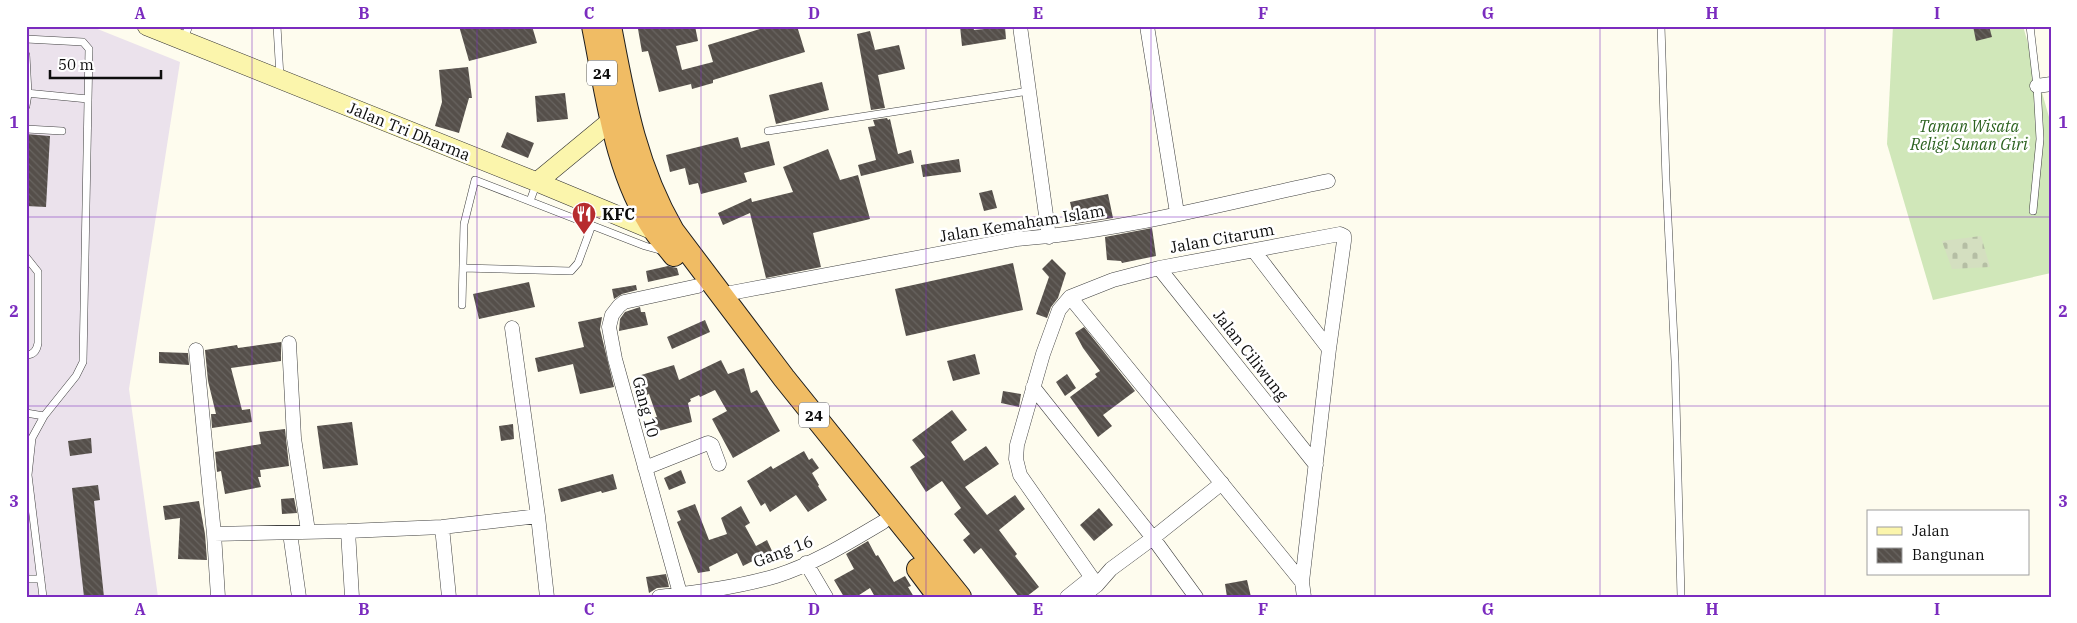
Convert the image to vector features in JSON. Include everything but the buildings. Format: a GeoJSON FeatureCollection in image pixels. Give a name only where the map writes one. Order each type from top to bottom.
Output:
{"type":"FeatureCollection","features":[{"type":"Feature","properties":{"kind":"highway","name":"24"},"geometry":{"type":"LineString","coordinates":[[593,26],[619,115],[659,207],[664,231],[673,254],[883,522],[939,597]]}},
{"type":"Feature","properties":{"kind":"highway","name":"24"},"geometry":{"type":"LineString","coordinates":[[610,26],[619,115]]}},
{"type":"Feature","properties":{"kind":"highway","name":"24"},"geometry":{"type":"LineString","coordinates":[[664,231],[720,295],[960,597]]}},
{"type":"Feature","properties":{"kind":"main road","name":"Jalan Tri Dharma"},"geometry":{"type":"LineString","coordinates":[[147,26],[186,34],[280,80],[664,231]]}},
{"type":"Feature","properties":{"kind":"main road"},"geometry":{"type":"LineString","coordinates":[[537,182],[619,115]]}},
{"type":"Feature","properties":{"kind":"street"},"geometry":{"type":"LineString","coordinates":[[1020,26],[1049,237]]}},
{"type":"Feature","properties":{"kind":"street"},"geometry":{"type":"LineString","coordinates":[[1147,26],[1178,213]]}},
{"type":"Feature","properties":{"kind":"street","name":"Jalan Kemaham Islam"},"geometry":{"type":"LineString","coordinates":[[720,295],[1017,239],[1049,237],[1178,213],[1328,181]]}},
{"type":"Feature","properties":{"kind":"street","name":"Jalan Citarum"},"geometry":{"type":"LineString","coordinates":[[1070,297],[1113,280],[1159,268],[1338,234],[1344,236],[1302,582],[1304,597]]}},
{"type":"Feature","properties":{"kind":"street"},"geometry":{"type":"LineString","coordinates":[[1254,251],[1329,349]]}},
{"type":"Feature","properties":{"kind":"street","name":"Jalan Ciliwung"},"geometry":{"type":"LineString","coordinates":[[1159,268],[1316,465]]}},
{"type":"Feature","properties":{"kind":"street","name":"Gang 10"},"geometry":{"type":"LineString","coordinates":[[681,596],[615,359],[609,327],[612,315],[624,302],[698,286]]}},
{"type":"Feature","properties":{"kind":"street"},"geometry":{"type":"LineString","coordinates":[[1098,579],[1020,475],[1016,459],[1016,445],[1033,387],[1059,310],[1070,297],[1302,582]]}},
{"type":"Feature","properties":{"kind":"street"},"geometry":{"type":"LineString","coordinates":[[512,328],[538,516],[547,597]]}},
{"type":"Feature","properties":{"kind":"street"},"geometry":{"type":"LineString","coordinates":[[288,342],[294,438],[308,531]]}},
{"type":"Feature","properties":{"kind":"street"},"geometry":{"type":"LineString","coordinates":[[196,350],[214,534],[218,597]]}},
{"type":"Feature","properties":{"kind":"street"},"geometry":{"type":"LineString","coordinates":[[1033,387],[1153,538],[1196,597]]}},
{"type":"Feature","properties":{"kind":"street"},"geometry":{"type":"LineString","coordinates":[[645,468],[708,443],[712,445],[720,464]]}},
{"type":"Feature","properties":{"kind":"street"},"geometry":{"type":"LineString","coordinates":[[1067,597],[1098,579],[1222,483]]}},
{"type":"Feature","properties":{"kind":"street"},"geometry":{"type":"LineString","coordinates":[[214,534],[442,527],[538,516]]}},
{"type":"Feature","properties":{"kind":"street","name":"Gang 16"},"geometry":{"type":"LineString","coordinates":[[659,597],[681,596],[770,577],[841,547],[883,522]]}},
{"type":"Feature","properties":{"kind":"street"},"geometry":{"type":"LineString","coordinates":[[442,527],[449,597]]}},
{"type":"Feature","properties":{"kind":"street"},"geometry":{"type":"LineString","coordinates":[[348,531],[352,597]]}},
{"type":"Feature","properties":{"kind":"street"},"geometry":{"type":"LineString","coordinates":[[290,533],[299,597]]}},
{"type":"Feature","properties":{"kind":"street"},"geometry":{"type":"LineString","coordinates":[[806,563],[826,597]]}},
{"type":"Feature","properties":{"kind":"street"},"geometry":{"type":"LineString","coordinates":[[1082,597],[1098,579]]}},
{"type":"Feature","properties":{"kind":"lane"},"geometry":{"type":"LineString","coordinates":[[277,26],[280,80]]}},
{"type":"Feature","properties":{"kind":"lane"},"geometry":{"type":"LineString","coordinates":[[1661,26],[1666,180],[1676,361],[1681,597]]}},
{"type":"Feature","properties":{"kind":"lane"},"geometry":{"type":"LineString","coordinates":[[2030,26],[2044,85],[2033,211]]}},
{"type":"Feature","properties":{"kind":"lane"},"geometry":{"type":"LineString","coordinates":[[26,39],[86,43],[89,49],[83,362],[76,376],[44,416],[32,438],[27,476],[43,597]]}},
{"type":"Feature","properties":{"kind":"lane"},"geometry":{"type":"LineString","coordinates":[[26,55],[26,106]]}},
{"type":"Feature","properties":{"kind":"lane"},"geometry":{"type":"LineString","coordinates":[[768,131],[1030,91]]}},
{"type":"Feature","properties":{"kind":"lane"},"geometry":{"type":"LineString","coordinates":[[27,94],[88,100]]}},
{"type":"Feature","properties":{"kind":"lane"},"geometry":{"type":"LineString","coordinates":[[26,129],[62,131]]}},
{"type":"Feature","properties":{"kind":"lane"},"geometry":{"type":"LineString","coordinates":[[462,305],[464,224],[475,180],[645,246],[673,254]]}},
{"type":"Feature","properties":{"kind":"lane"},"geometry":{"type":"LineString","coordinates":[[530,201],[537,182]]}},
{"type":"Feature","properties":{"kind":"lane"},"geometry":{"type":"LineString","coordinates":[[463,268],[571,271],[578,263],[592,226]]}},
{"type":"Feature","properties":{"kind":"lane"},"geometry":{"type":"LineString","coordinates":[[26,257],[38,272],[38,343],[37,350],[33,354],[26,355]]}},
{"type":"Feature","properties":{"kind":"lane"},"geometry":{"type":"LineString","coordinates":[[26,413],[44,416]]}},
{"type":"Feature","properties":{"kind":"lane"},"geometry":{"type":"LineString","coordinates":[[26,579],[41,580]]}},
{"type":"Feature","properties":{"kind":"shaded area"},"geometry":{"type":"Polygon","coordinates":[[[26,26],[90,26],[180,62],[129,389],[158,597],[26,597],[26,26]]]}},
{"type":"Feature","properties":{"kind":"green space","name":"Taman Wisata Religi Sunan Giri"},"geometry":{"type":"Polygon","coordinates":[[[1893,26],[2023,26],[2051,124],[2051,273],[1933,300],[1887,144],[1893,26]]]}},
{"type":"Feature","properties":{"kind":"green space"},"geometry":{"type":"Polygon","coordinates":[[[1981,236],[1990,267],[1952,269],[1942,241],[1981,236]]]}},
{"type":"Feature","properties":{"kind":"place","name":"KFC"},"geometry":{"type":"Point","coordinates":[584,235]}}]}
